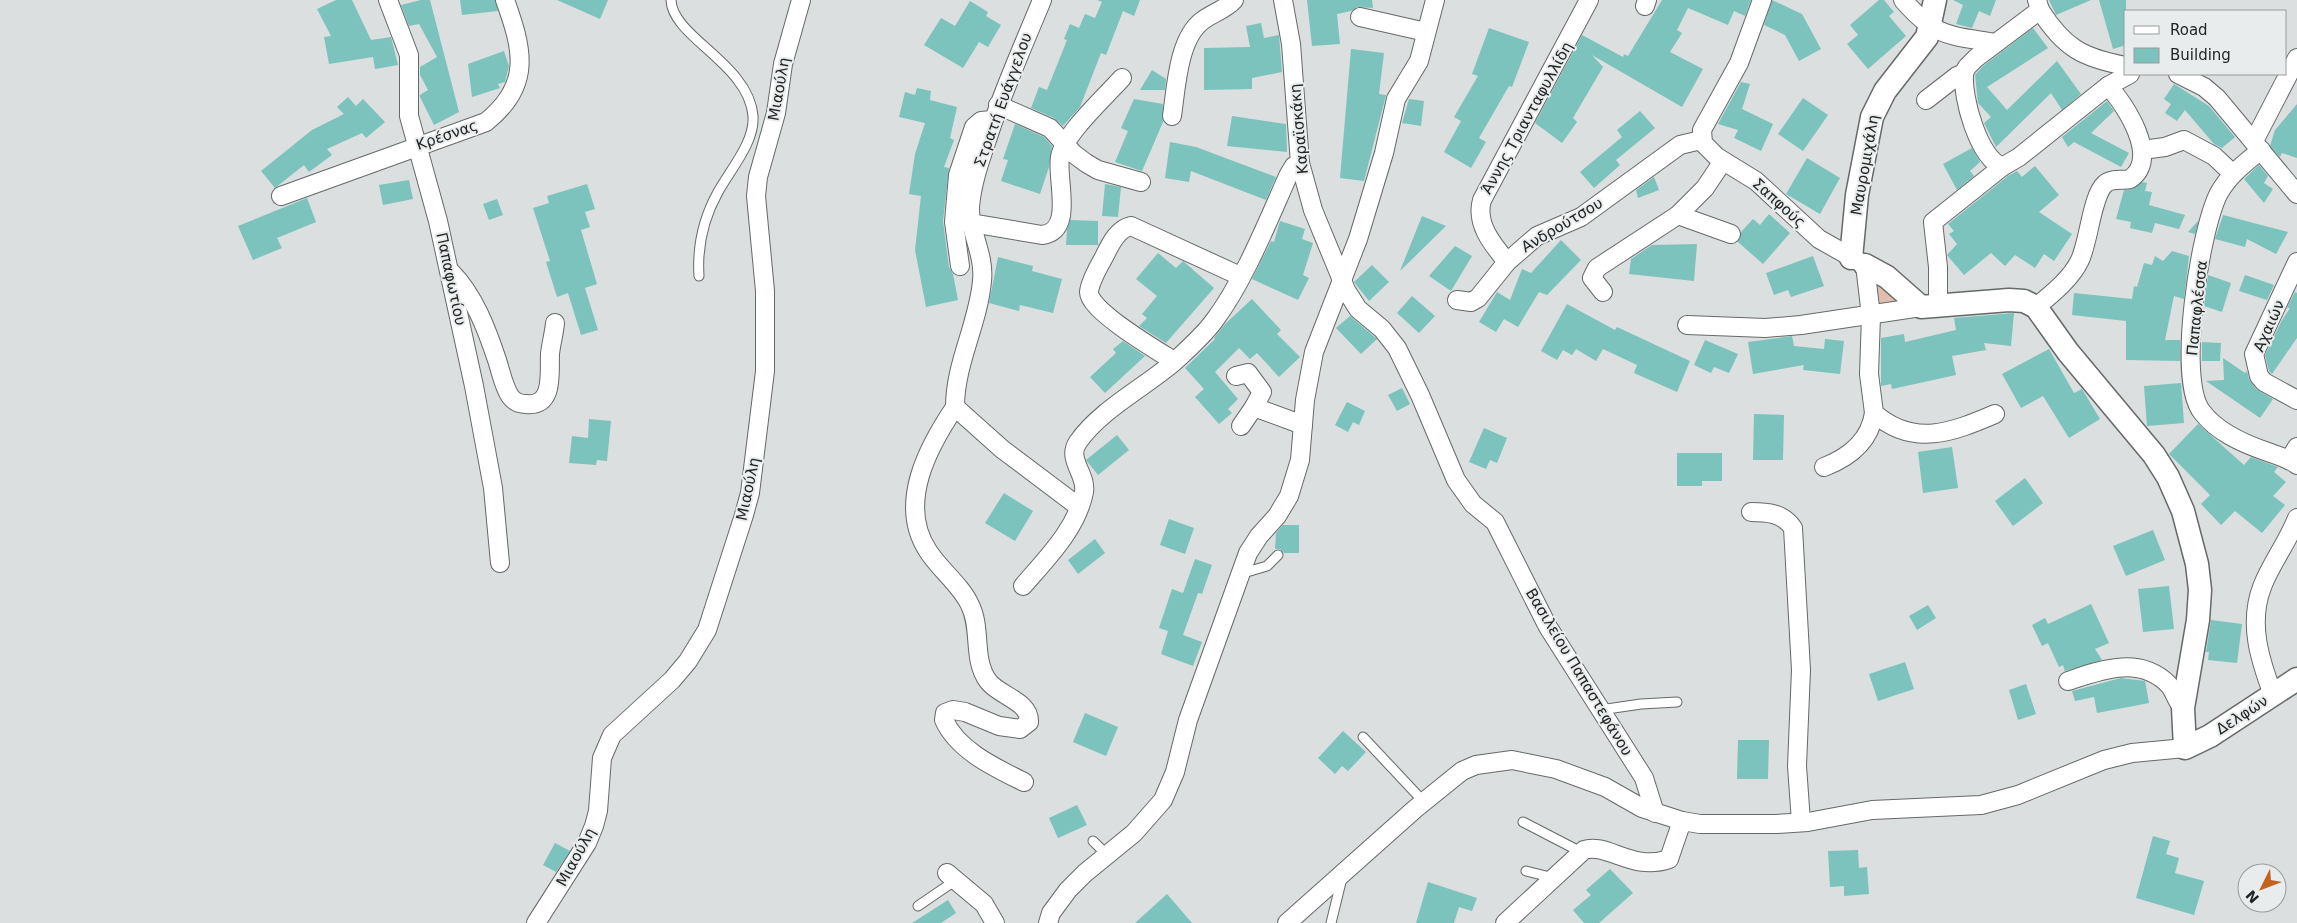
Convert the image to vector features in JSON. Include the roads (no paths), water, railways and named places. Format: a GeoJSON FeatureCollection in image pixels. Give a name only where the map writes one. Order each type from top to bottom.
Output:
{"type":"FeatureCollection","features":[{"type":"Feature","properties":{"kind":"street","name":"Παπαφωτίου"},"geometry":{"type":"LineString","coordinates":[[388,0],[409,55],[409,116],[434,205],[449,270],[493,488],[500,563]]}},
{"type":"Feature","properties":{"kind":"street","name":"Κρέσνας"},"geometry":{"type":"LineString","coordinates":[[281,196],[486,122],[503,108],[514,88],[519,72],[520,55],[514,25],[505,0]]}},
{"type":"Feature","properties":{"kind":"street","name":"Μιαούλη"},"geometry":{"type":"LineString","coordinates":[[536,923],[587,843],[594,826],[598,811],[602,758],[612,735],[672,680],[688,661],[707,630],[744,515],[750,493],[765,371],[765,291],[756,196],[764,119],[783,64],[801,0]]}},
{"type":"Feature","properties":{"kind":"street","name":"Στρατή Ευάγγελου"},"geometry":{"type":"LineString","coordinates":[[955,407],[958,374],[972,328],[982,281],[982,258],[971,223],[970,206],[972,190],[996,112],[1042,0]]}},
{"type":"Feature","properties":{"kind":"street"},"geometry":{"type":"LineString","coordinates":[[1172,116],[1181,58],[1191,34],[1200,22],[1225,8],[1234,0]]}},
{"type":"Feature","properties":{"kind":"street","name":"Καραϊσκάκη"},"geometry":{"type":"LineString","coordinates":[[1283,0],[1292,44],[1300,163],[1313,210],[1343,281]]}},
{"type":"Feature","properties":{"kind":"street"},"geometry":{"type":"LineString","coordinates":[[1048,923],[1051,913],[1068,890],[1142,825],[1163,800],[1169,787],[1188,720],[1240,574],[1253,544],[1277,516],[1289,496],[1300,460],[1304,400],[1314,352],[1343,281],[1377,179],[1396,100],[1419,61],[1436,0]]}},
{"type":"Feature","properties":{"kind":"street","name":"Άννης Τριανταφυλλίδη"},"geometry":{"type":"LineString","coordinates":[[1507,262],[1485,229],[1480,215],[1482,200],[1589,0]]}},
{"type":"Feature","properties":{"kind":"street"},"geometry":{"type":"LineString","coordinates":[[1603,292],[1592,278],[1597,268],[1678,215],[1705,188],[1723,161],[1706,148],[1701,140],[1702,130],[1739,63],[1762,0]]}},
{"type":"Feature","properties":{"kind":"street"},"geometry":{"type":"LineString","coordinates":[[1903,0],[1922,22],[1931,28],[1948,35],[1996,43]]}},
{"type":"Feature","properties":{"kind":"street","name":"Μαυρομιχάλη"},"geometry":{"type":"LineString","coordinates":[[1874,413],[1869,374],[1871,316],[1858,262],[1857,195],[1872,117],[1879,99],[1924,43],[1931,28],[1935,0]]}},
{"type":"Feature","properties":{"kind":"street"},"geometry":{"type":"LineString","coordinates":[[1926,100],[1957,76],[1964,73],[1970,64],[2038,5],[2056,32],[2082,54],[2093,59],[2124,66]]}},
{"type":"Feature","properties":{"kind":"street"},"geometry":{"type":"LineString","coordinates":[[1360,17],[1426,32]]}},
{"type":"Feature","properties":{"kind":"street","name":"Παπαφλέσσα"},"geometry":{"type":"LineString","coordinates":[[2294,457],[2245,443],[2220,430],[2201,412],[2193,396],[2190,364],[2191,330],[2198,272],[2215,203],[2233,174],[2257,146],[2297,58]]}},
{"type":"Feature","properties":{"kind":"street"},"geometry":{"type":"LineString","coordinates":[[1964,73],[1975,129],[1985,149],[1995,163],[2002,167]]}},
{"type":"Feature","properties":{"kind":"street"},"geometry":{"type":"LineString","coordinates":[[1930,306],[1938,267],[1933,222],[2108,86],[2128,75]]}},
{"type":"Feature","properties":{"kind":"street"},"geometry":{"type":"LineString","coordinates":[[2180,75],[2211,92],[2257,146],[2291,180],[2297,194]]}},
{"type":"Feature","properties":{"kind":"street"},"geometry":{"type":"LineString","coordinates":[[971,223],[1042,235],[1051,234],[1057,230],[1061,215],[1060,159],[1065,143],[1122,78]]}},
{"type":"Feature","properties":{"kind":"street"},"geometry":{"type":"LineString","coordinates":[[2036,307],[2064,282],[2080,261],[2088,240],[2095,204],[2103,186],[2109,181],[2133,177],[2140,168],[2142,150],[2129,114],[2108,86]]}},
{"type":"Feature","properties":{"kind":"street"},"geometry":{"type":"LineString","coordinates":[[960,266],[954,222],[958,175],[974,127],[981,120],[996,112],[1043,123],[1057,133],[1074,154],[1098,170],[1141,182]]}},
{"type":"Feature","properties":{"kind":"street","name":"Ανδρούτσου"},"geometry":{"type":"LineString","coordinates":[[1458,300],[1471,302],[1478,298],[1507,262],[1538,236],[1581,217],[1680,145],[1701,140]]}},
{"type":"Feature","properties":{"kind":"street"},"geometry":{"type":"LineString","coordinates":[[2142,150],[2165,147],[2184,140],[2214,156],[2233,174]]}},
{"type":"Feature","properties":{"kind":"street","name":"Σαπφούς"},"geometry":{"type":"LineString","coordinates":[[1723,161],[1756,181],[1819,239],[1887,277],[1930,306]]}},
{"type":"Feature","properties":{"kind":"street"},"geometry":{"type":"LineString","coordinates":[[1023,586],[1064,535],[1079,507],[1084,484],[1074,454],[1078,442],[1107,414],[1174,361],[1212,323],[1240,276],[1288,176],[1294,166],[1300,163]]}},
{"type":"Feature","properties":{"kind":"street"},"geometry":{"type":"LineString","coordinates":[[1678,215],[1731,234]]}},
{"type":"Feature","properties":{"kind":"street"},"geometry":{"type":"LineString","coordinates":[[1174,361],[1114,321],[1091,301],[1089,293],[1092,283],[1102,259],[1118,234],[1125,227],[1131,226],[1240,276]]}},
{"type":"Feature","properties":{"kind":"street","name":"Αχαιών"},"geometry":{"type":"LineString","coordinates":[[2297,262],[2254,354],[2259,376],[2264,382],[2297,400]]}},
{"type":"Feature","properties":{"kind":"street"},"geometry":{"type":"LineString","coordinates":[[449,270],[468,293],[492,346],[503,380],[511,397],[517,403],[536,404],[544,397],[552,376],[550,357],[555,323]]}},
{"type":"Feature","properties":{"kind":"street","name":"Βασιλείου Παπαστεφάνου"},"geometry":{"type":"LineString","coordinates":[[1343,281],[1358,309],[1382,329],[1397,348],[1420,394],[1456,480],[1473,504],[1495,522],[1548,627],[1644,778],[1654,813]]}},
{"type":"Feature","properties":{"kind":"street"},"geometry":{"type":"LineString","coordinates":[[1287,923],[1423,801],[1465,769],[1476,765],[1512,760],[1538,764],[1564,771],[1605,787],[1654,813],[1682,822],[1725,824],[1801,822],[1872,810],[1959,808],[1982,805],[2025,793],[2104,760],[2132,753],[2185,748],[2183,708],[2196,635],[2200,590],[2197,564],[2183,511],[2168,477],[2157,460],[2138,434],[2068,352],[2036,307],[2024,302],[2009,300],[1930,306],[1871,316],[1765,328],[1687,325]]}},
{"type":"Feature","properties":{"kind":"street"},"geometry":{"type":"LineString","coordinates":[[1236,376],[1248,374],[1262,392],[1241,426]]}},
{"type":"Feature","properties":{"kind":"street"},"geometry":{"type":"LineString","coordinates":[[1024,782],[980,758],[960,741],[944,720],[945,714],[953,710],[965,712],[1009,728],[1020,729],[1029,722],[1024,708],[994,688],[985,677],[979,661],[977,631],[969,603],[927,550],[918,524],[917,492],[925,457],[955,407],[1002,449],[1079,507]]}},
{"type":"Feature","properties":{"kind":"street"},"geometry":{"type":"LineString","coordinates":[[1254,407],[1303,425]]}},
{"type":"Feature","properties":{"kind":"street"},"geometry":{"type":"LineString","coordinates":[[1824,467],[1842,459],[1857,448],[1869,433],[1874,413],[1881,419],[1899,428],[1917,434],[1931,435],[1960,429],[1995,414]]}},
{"type":"Feature","properties":{"kind":"street"},"geometry":{"type":"LineString","coordinates":[[1751,512],[1777,515],[1784,518],[1793,528],[1801,670],[1797,766],[1801,822]]}},
{"type":"Feature","properties":{"kind":"street"},"geometry":{"type":"LineString","coordinates":[[2273,695],[2259,654],[2257,611],[2262,587],[2297,518]]}},
{"type":"Feature","properties":{"kind":"street"},"geometry":{"type":"LineString","coordinates":[[2068,681],[2111,668],[2136,668],[2167,683],[2183,708]]}},
{"type":"Feature","properties":{"kind":"street","name":"Δελφών"},"geometry":{"type":"LineString","coordinates":[[2185,748],[2210,736],[2297,679]]}},
{"type":"Feature","properties":{"kind":"street"},"geometry":{"type":"LineString","coordinates":[[1505,923],[1581,852],[1590,848],[1642,863],[1659,862],[1669,859],[1682,822]]}},
{"type":"Feature","properties":{"kind":"street"},"geometry":{"type":"LineString","coordinates":[[952,877],[984,904],[995,923]]}},
{"type":"Feature","properties":{"kind":"lane"},"geometry":{"type":"LineString","coordinates":[[671,0],[675,15],[681,23],[716,55],[739,82],[748,98],[764,119],[752,128],[746,143],[718,191],[707,216],[698,246],[698,276]]}},
{"type":"Feature","properties":{"kind":"lane"},"geometry":{"type":"LineString","coordinates":[[1240,574],[1267,566],[1278,555]]}},
{"type":"Feature","properties":{"kind":"lane"},"geometry":{"type":"LineString","coordinates":[[1600,710],[1641,704],[1677,702]]}},
{"type":"Feature","properties":{"kind":"lane"},"geometry":{"type":"LineString","coordinates":[[1362,737],[1423,801]]}},
{"type":"Feature","properties":{"kind":"lane"},"geometry":{"type":"LineString","coordinates":[[1523,822],[1581,852]]}},
{"type":"Feature","properties":{"kind":"lane"},"geometry":{"type":"LineString","coordinates":[[1093,841],[1107,855]]}},
{"type":"Feature","properties":{"kind":"lane"},"geometry":{"type":"LineString","coordinates":[[1526,871],[1554,878]]}},
{"type":"Feature","properties":{"kind":"lane"},"geometry":{"type":"LineString","coordinates":[[1331,923],[1343,873]]}},
{"type":"Feature","properties":{"kind":"lane"},"geometry":{"type":"LineString","coordinates":[[918,906],[952,877]]}}]}
